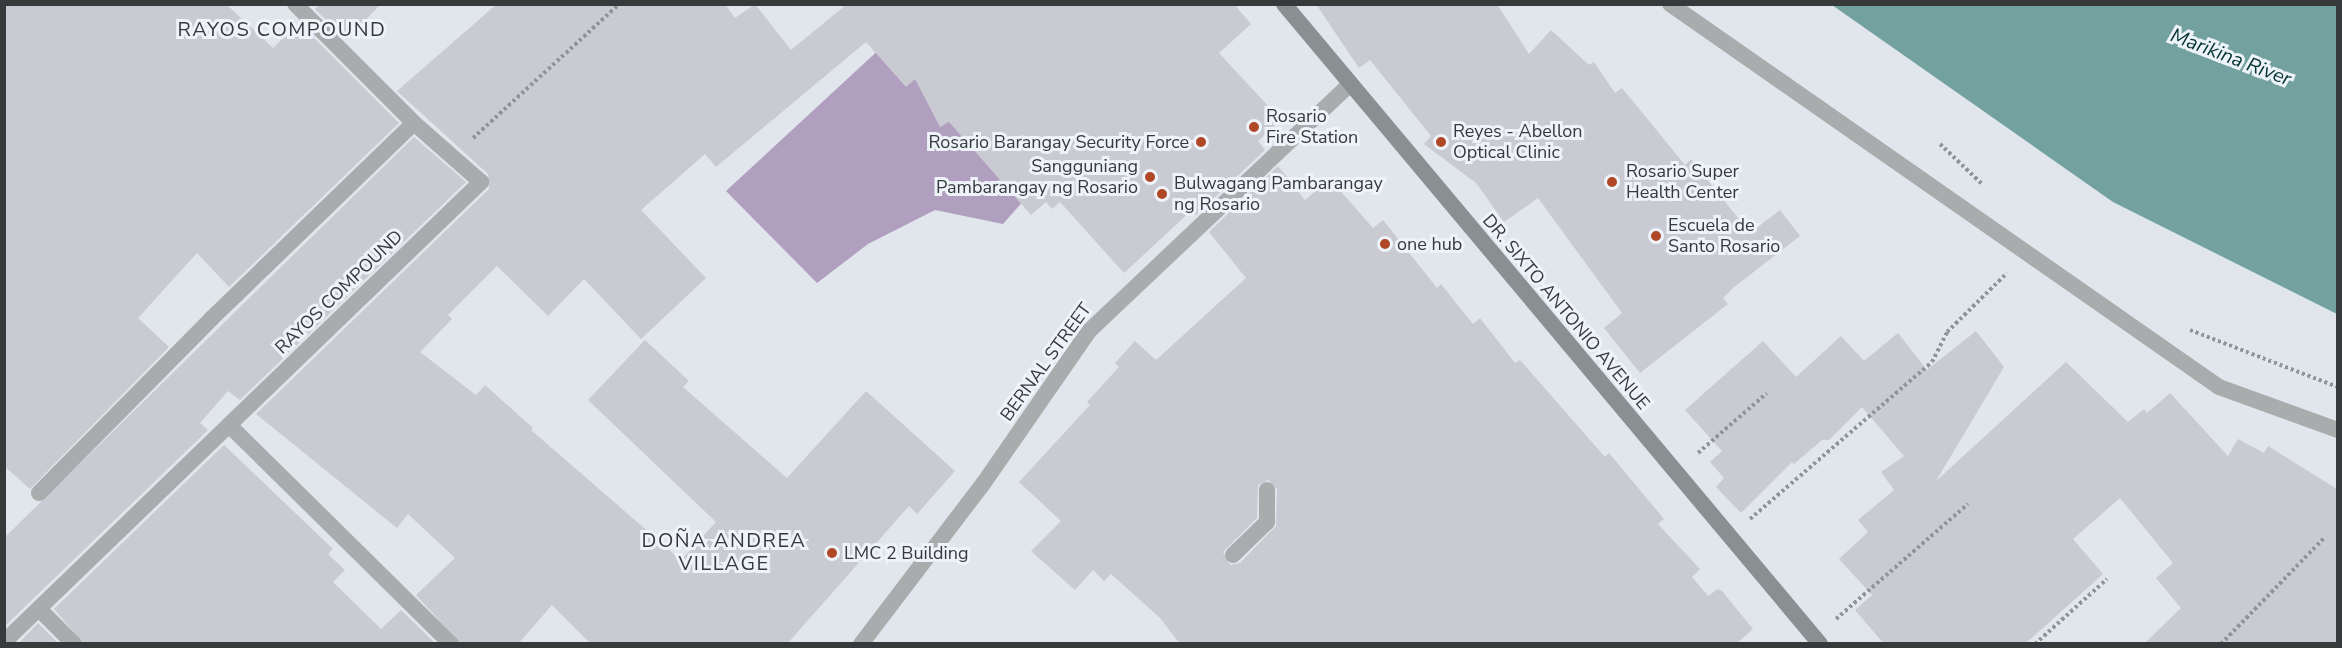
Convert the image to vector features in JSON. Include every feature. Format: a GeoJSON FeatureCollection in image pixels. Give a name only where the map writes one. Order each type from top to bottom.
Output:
{"type":"FeatureCollection","features":[{"type":"Feature","properties":{"kind":"main road","name":"DR. SIXTO ANTONIO AVENUE"},"geometry":{"type":"LineString","coordinates":[[1284,4],[1349,85],[1820,644]]}},
{"type":"Feature","properties":{"kind":"street","name":"RAYOS COMPOUND"},"geometry":{"type":"LineString","coordinates":[[4,642],[40,610],[481,182],[414,123],[295,4]]}},
{"type":"Feature","properties":{"kind":"street"},"geometry":{"type":"LineString","coordinates":[[1670,4],[2219,387],[2337,430]]}},
{"type":"Feature","properties":{"kind":"street","name":"BERNAL STREET"},"geometry":{"type":"LineString","coordinates":[[861,644],[983,484],[1089,331],[1349,85]]}},
{"type":"Feature","properties":{"kind":"street"},"geometry":{"type":"LineString","coordinates":[[39,493],[211,319],[414,123]]}},
{"type":"Feature","properties":{"kind":"street"},"geometry":{"type":"LineString","coordinates":[[229,425],[451,644]]}},
{"type":"Feature","properties":{"kind":"street"},"geometry":{"type":"LineString","coordinates":[[1233,555],[1267,522],[1267,490]]}},
{"type":"Feature","properties":{"kind":"street"},"geometry":{"type":"LineString","coordinates":[[40,610],[74,644]]}},
{"type":"Feature","properties":{"kind":"path"},"geometry":{"type":"LineString","coordinates":[[471,140],[619,4]]}},
{"type":"Feature","properties":{"kind":"path"},"geometry":{"type":"LineString","coordinates":[[1940,144],[1990,193]]}},
{"type":"Feature","properties":{"kind":"path"},"geometry":{"type":"LineString","coordinates":[[1729,537],[1932,362],[1947,332],[1999,284],[2025,251]]}},
{"type":"Feature","properties":{"kind":"path"},"geometry":{"type":"LineString","coordinates":[[2181,326],[2337,387]]}},
{"type":"Feature","properties":{"kind":"path"},"geometry":{"type":"LineString","coordinates":[[1709,443],[1767,393]]}},
{"type":"Feature","properties":{"kind":"path"},"geometry":{"type":"LineString","coordinates":[[1836,620],[1968,504]]}},
{"type":"Feature","properties":{"kind":"path"},"geometry":{"type":"LineString","coordinates":[[2221,644],[2325,537]]}},
{"type":"Feature","properties":{"kind":"path"},"geometry":{"type":"LineString","coordinates":[[2035,644],[2107,579]]}},
{"type":"Feature","properties":{"kind":"shaded area"},"geometry":{"type":"Polygon","coordinates":[[[884,45],[1025,199],[1003,224],[935,210],[868,244],[817,283],[726,191],[884,45]]]}},
{"type":"Feature","properties":{"kind":"water","name":"Marikina River"},"geometry":{"type":"Polygon","coordinates":[[[1832,5],[2337,5],[2337,314],[2113,202],[1832,5]]]}},
{"type":"Feature","properties":{"kind":"building"},"geometry":{"type":"Polygon","coordinates":[[[4,4],[226,4],[273,48],[299,23],[399,123],[229,287],[197,253],[138,318],[169,347],[30,489],[4,466],[4,4]]]}},
{"type":"Feature","properties":{"kind":"building"},"geometry":{"type":"Polygon","coordinates":[[[320,4],[381,4],[346,40],[315,9],[320,4]]]}},
{"type":"Feature","properties":{"kind":"building"},"geometry":{"type":"Polygon","coordinates":[[[497,4],[725,4],[735,18],[755,4],[791,50],[847,4],[1234,4],[1251,24],[1219,53],[1281,120],[1258,141],[1265,150],[1196,215],[1192,210],[1124,273],[1060,202],[1052,209],[1046,202],[1031,215],[949,122],[940,127],[915,79],[906,87],[866,42],[716,167],[705,154],[641,210],[706,278],[641,339],[584,279],[548,316],[497,266],[448,315],[452,319],[420,352],[476,395],[485,385],[533,428],[531,430],[681,560],[716,522],[588,400],[645,340],[689,381],[683,387],[787,478],[866,391],[955,471],[917,514],[909,506],[787,644],[591,644],[552,605],[518,644],[461,644],[416,595],[455,558],[408,514],[397,528],[256,414],[489,189],[488,174],[397,91],[497,4]]]}},
{"type":"Feature","properties":{"kind":"building"},"geometry":{"type":"Polygon","coordinates":[[[1316,4],[1497,4],[1529,54],[1551,30],[1589,65],[1594,62],[1615,93],[1622,88],[1685,165],[1691,159],[1750,233],[1780,210],[1800,236],[1733,288],[1723,298],[1728,304],[1640,373],[1604,328],[1622,313],[1538,198],[1504,222],[1476,183],[1424,144],[1431,136],[1370,60],[1359,68],[1316,4]]]}},
{"type":"Feature","properties":{"kind":"building"},"geometry":{"type":"Polygon","coordinates":[[[414,137],[466,182],[240,400],[228,391],[200,423],[208,430],[4,627],[4,538],[414,137]]]}},
{"type":"Feature","properties":{"kind":"building"},"geometry":{"type":"Polygon","coordinates":[[[1278,166],[1305,200],[1330,179],[1373,228],[1383,220],[1437,288],[1441,284],[1473,324],[1480,318],[1515,363],[1520,360],[1605,457],[1609,453],[1664,519],[1658,524],[1700,569],[1692,577],[1708,596],[1718,589],[1722,591],[1753,629],[1736,644],[1180,644],[1160,618],[1111,574],[1104,581],[1093,570],[1075,590],[1031,551],[1061,521],[1019,482],[1090,405],[1087,402],[1119,367],[1115,363],[1135,341],[1156,360],[1246,278],[1209,232],[1278,166]],[[1268,480],[1258,485],[1257,518],[1223,552],[1230,565],[1240,563],[1276,526],[1277,489],[1268,480]]]}},
{"type":"Feature","properties":{"kind":"building"},"geometry":{"type":"Polygon","coordinates":[[[1976,331],[2004,367],[1936,481],[2066,362],[2128,422],[2144,409],[2147,413],[2170,393],[2228,456],[2238,439],[2264,453],[2268,446],[2337,489],[2337,644],[2144,644],[2181,608],[2156,578],[2173,563],[2120,498],[2073,539],[2103,574],[2025,644],[1884,644],[1855,610],[1872,595],[1839,559],[1868,532],[1858,520],[1894,490],[1881,472],[1904,456],[1862,407],[1829,440],[1822,440],[1794,464],[1792,462],[1741,513],[1716,487],[1724,478],[1710,462],[1722,451],[1685,410],[1763,341],[1796,377],[1841,336],[1864,361],[1898,333],[1927,370],[1976,331]]]}},
{"type":"Feature","properties":{"kind":"building"},"geometry":{"type":"Polygon","coordinates":[[[224,445],[333,549],[328,554],[345,570],[333,582],[381,629],[401,610],[436,644],[84,644],[54,609],[224,445]]]}},
{"type":"Feature","properties":{"kind":"building"},"geometry":{"type":"Polygon","coordinates":[[[38,623],[59,644],[18,644],[38,623]]]}},
{"type":"Feature","properties":{"kind":"place","name":"Rosario Fire Station"},"geometry":{"type":"Point","coordinates":[1254,127]}},
{"type":"Feature","properties":{"kind":"place","name":"Rosario Barangay Security Force"},"geometry":{"type":"Point","coordinates":[1201,142]}},
{"type":"Feature","properties":{"kind":"place","name":"Reyes - Abellon Optical Clinic"},"geometry":{"type":"Point","coordinates":[1441,142]}},
{"type":"Feature","properties":{"kind":"place","name":"Sangguniang Pambarangay ng Rosario"},"geometry":{"type":"Point","coordinates":[1150,177]}},
{"type":"Feature","properties":{"kind":"place","name":"Rosario Super Health Center"},"geometry":{"type":"Point","coordinates":[1612,182]}},
{"type":"Feature","properties":{"kind":"place","name":"Bulwagang Pambarangay ng Rosario"},"geometry":{"type":"Point","coordinates":[1162,194]}},
{"type":"Feature","properties":{"kind":"place","name":"Escuela de Santo Rosario"},"geometry":{"type":"Point","coordinates":[1656,236]}},
{"type":"Feature","properties":{"kind":"place","name":"one hub"},"geometry":{"type":"Point","coordinates":[1385,244]}},
{"type":"Feature","properties":{"kind":"place","name":"LMC 2 Building"},"geometry":{"type":"Point","coordinates":[832,553]}},
{"type":"Feature","properties":{"kind":"district","name":"RAYOS COMPOUND"},"geometry":{"type":"Point","coordinates":[282,29]}},
{"type":"Feature","properties":{"kind":"district","name":"DOÑA ANDREA VILLAGE"},"geometry":{"type":"Point","coordinates":[724,552]}}]}
